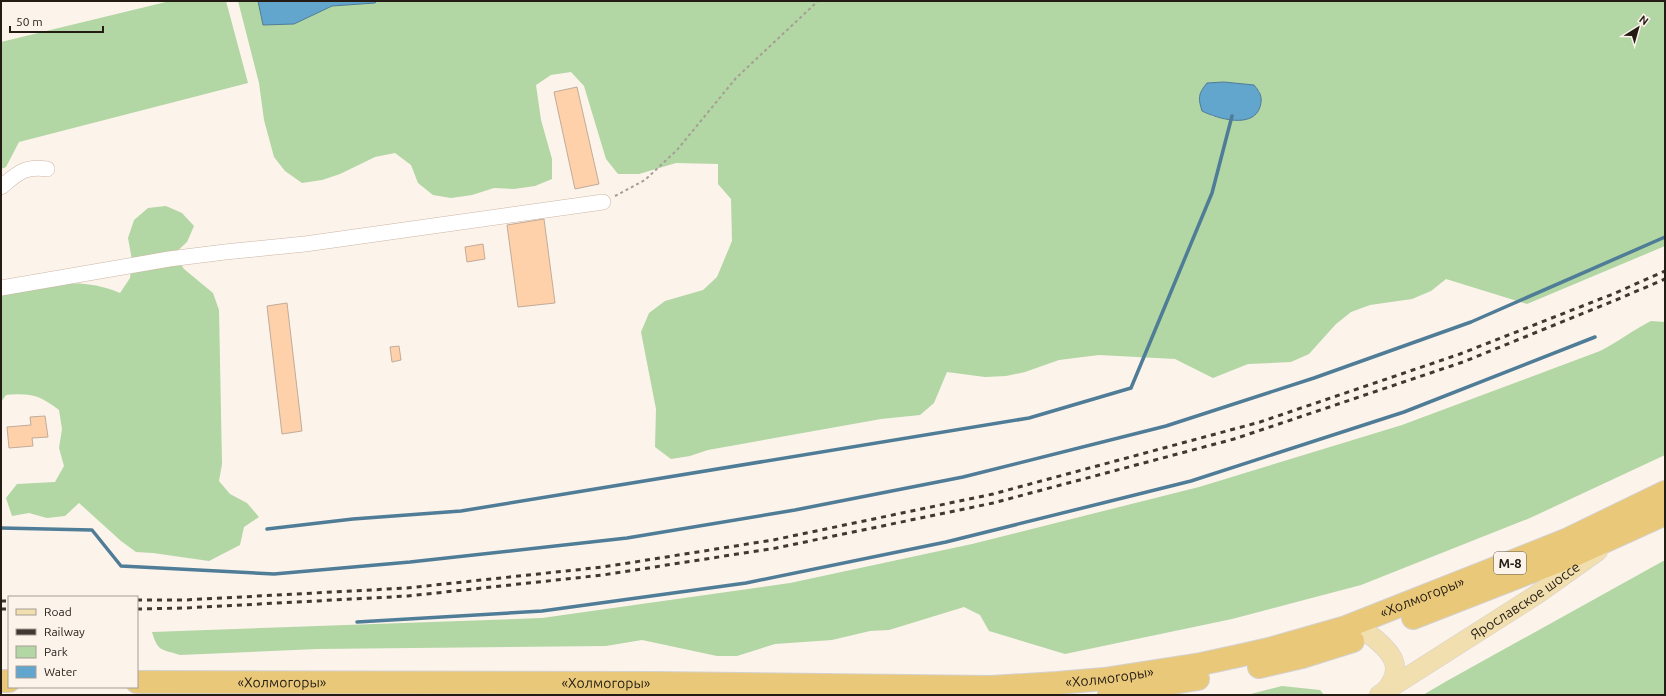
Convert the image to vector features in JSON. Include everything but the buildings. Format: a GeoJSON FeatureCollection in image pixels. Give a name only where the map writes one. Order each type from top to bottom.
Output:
{"type":"FeatureCollection","features":[{"type":"Feature","properties":{"kind":"highway","name":"«Холмогоры»"},"geometry":{"type":"LineString","coordinates":[[1088,695],[1159,686],[1254,668],[1302,657],[1566,540],[1665,492]]}},
{"type":"Feature","properties":{"kind":"highway","name":"«Холмогоры»"},"geometry":{"type":"LineString","coordinates":[[138,682],[648,683],[991,687],[1104,679],[1201,664],[1360,630],[1577,554],[1665,514]]}},
{"type":"Feature","properties":{"kind":"main road","name":"Ярославское шоссе"},"geometry":{"type":"LineString","coordinates":[[1383,693],[1536,595],[1625,532],[1665,498]]}},
{"type":"Feature","properties":{"kind":"main road"},"geometry":{"type":"LineString","coordinates":[[1360,630],[1384,647],[1395,666],[1396,675],[1393,682],[1383,693]]}},
{"type":"Feature","properties":{"kind":"street"},"geometry":{"type":"LineString","coordinates":[[1,187],[19,172],[33,167],[47,168]]}},
{"type":"Feature","properties":{"kind":"street"},"geometry":{"type":"LineString","coordinates":[[1,288],[169,259],[305,244],[603,202]]}},
{"type":"Feature","properties":{"kind":"path"},"geometry":{"type":"LineString","coordinates":[[603,202],[645,180],[677,150],[736,78],[818,1]]}},
{"type":"Feature","properties":{"kind":"green space"},"geometry":{"type":"Polygon","coordinates":[[[170,1],[226,1],[248,83],[19,142],[6,167],[1,169],[1,42],[170,1]]]}},
{"type":"Feature","properties":{"kind":"green space"},"geometry":{"type":"Polygon","coordinates":[[[238,1],[258,1],[263,25],[294,24],[332,6],[375,3],[377,1],[1665,1],[1665,246],[1527,304],[1446,279],[1431,291],[1412,299],[1370,305],[1351,312],[1336,324],[1309,354],[1291,362],[1248,364],[1213,378],[1175,359],[1099,355],[1059,360],[1025,372],[1006,376],[985,377],[947,372],[934,403],[920,415],[881,419],[708,450],[690,456],[671,459],[655,447],[656,409],[641,332],[649,313],[665,301],[703,290],[717,277],[732,241],[731,199],[718,184],[718,164],[676,163],[639,174],[618,174],[606,159],[584,86],[571,72],[551,75],[536,85],[541,120],[552,159],[552,179],[535,186],[514,189],[494,188],[472,195],[451,198],[433,195],[418,183],[411,165],[395,153],[375,157],[340,174],[322,180],[302,183],[285,171],[274,157],[264,120],[259,83],[238,1]],[[1224,82],[1207,83],[1211,116],[1230,120],[1260,92],[1254,85],[1224,82]]]}},
{"type":"Feature","properties":{"kind":"green space"},"geometry":{"type":"Polygon","coordinates":[[[166,206],[182,213],[194,226],[187,242],[174,254],[184,269],[213,293],[219,310],[222,464],[219,481],[230,494],[247,503],[259,517],[244,527],[240,545],[209,561],[136,552],[121,541],[79,503],[65,516],[47,518],[29,513],[12,516],[6,498],[17,484],[55,482],[64,466],[59,448],[62,429],[59,410],[40,398],[22,394],[6,395],[1,402],[1,295],[60,284],[89,285],[120,293],[130,278],[132,260],[128,238],[134,220],[148,208],[166,206]]]}},
{"type":"Feature","properties":{"kind":"green space"},"geometry":{"type":"Polygon","coordinates":[[[1651,321],[1665,322],[1665,455],[1530,518],[1361,585],[1232,619],[1065,654],[989,631],[980,615],[964,607],[889,630],[870,631],[832,640],[775,644],[737,656],[717,656],[642,640],[606,646],[317,649],[180,655],[161,649],[156,643],[152,632],[542,618],[790,583],[972,544],[1199,487],[1402,425],[1600,351],[1651,321]]]}},
{"type":"Feature","properties":{"kind":"green space"},"geometry":{"type":"Polygon","coordinates":[[[1665,560],[1665,695],[1423,695],[1445,682],[1665,560]]]}},
{"type":"Feature","properties":{"kind":"green space"},"geometry":{"type":"Polygon","coordinates":[[[1282,686],[1320,690],[1324,695],[1247,695],[1282,686]]]}},
{"type":"Feature","properties":{"kind":"water"},"geometry":{"type":"Polygon","coordinates":[[[258,1],[377,1],[375,3],[332,6],[294,24],[263,25],[258,1]]]}},
{"type":"Feature","properties":{"kind":"water"},"geometry":{"type":"Polygon","coordinates":[[[1224,82],[1254,85],[1261,97],[1260,107],[1256,114],[1243,120],[1234,120],[1217,117],[1202,111],[1200,93],[1207,83],[1224,82]]]}},
{"type":"Feature","properties":{"kind":"waterway"},"geometry":{"type":"LineString","coordinates":[[267,529],[353,519],[461,511],[1029,418],[1131,388],[1212,193],[1232,116]]}},
{"type":"Feature","properties":{"kind":"waterway"},"geometry":{"type":"LineString","coordinates":[[1,528],[92,530],[121,566],[274,574],[410,562],[627,538],[795,510],[963,477],[1166,426],[1314,378],[1471,322],[1665,237]]}},
{"type":"Feature","properties":{"kind":"waterway"},"geometry":{"type":"LineString","coordinates":[[357,622],[542,611],[746,583],[946,542],[1191,481],[1404,412],[1595,337]]}},
{"type":"Feature","properties":{"kind":"railway"},"geometry":{"type":"LineString","coordinates":[[138,600],[185,600],[407,588],[603,567],[773,540],[993,494],[1260,422],[1460,354],[1613,294],[1665,271]]}},
{"type":"Feature","properties":{"kind":"railway"},"geometry":{"type":"LineString","coordinates":[[138,609],[185,608],[408,596],[603,575],[776,548],[993,503],[1234,439],[1463,362],[1665,279]]}},
{"type":"Feature","properties":{"kind":"railway"},"geometry":{"type":"LineString","coordinates":[[1,601],[8,601]]}},
{"type":"Feature","properties":{"kind":"railway"},"geometry":{"type":"LineString","coordinates":[[1,609],[8,609]]}}]}
